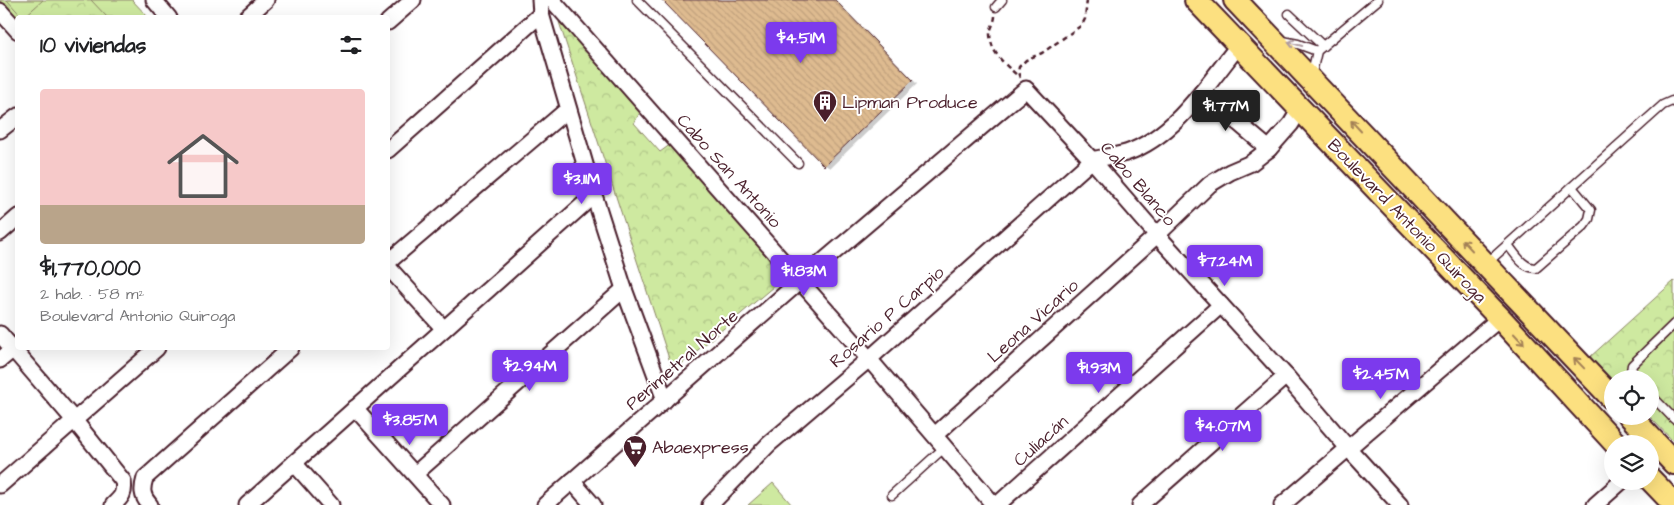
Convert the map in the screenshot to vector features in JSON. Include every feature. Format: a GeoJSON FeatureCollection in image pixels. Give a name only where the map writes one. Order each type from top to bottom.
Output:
{"type":"FeatureCollection","features":[{"type":"Feature","properties":{"kind":"main road","name":"Boulevard Antonio Quiroga"},"geometry":{"type":"LineString","coordinates":[[1196,0],[1500,318],[1608,435]]}},
{"type":"Feature","properties":{"kind":"main road","name":"Boulevard Antonio Quiroga"},"geometry":{"type":"LineString","coordinates":[[1242,5],[1604,390]]}},
{"type":"Feature","properties":{"kind":"main road"},"geometry":{"type":"LineString","coordinates":[[1659,452],[1674,463]]}},
{"type":"Feature","properties":{"kind":"main road"},"geometry":{"type":"LineString","coordinates":[[1659,489],[1674,504]]}},
{"type":"Feature","properties":{"kind":"street"},"geometry":{"type":"LineString","coordinates":[[154,0],[166,15]]}},
{"type":"Feature","properties":{"kind":"street"},"geometry":{"type":"LineString","coordinates":[[249,15],[266,0]]}},
{"type":"Feature","properties":{"kind":"street"},"geometry":{"type":"LineString","coordinates":[[390,20],[413,0]]}},
{"type":"Feature","properties":{"kind":"street","name":"Cabo San Antonio"},"geometry":{"type":"LineString","coordinates":[[552,0],[870,359],[996,505]]}},
{"type":"Feature","properties":{"kind":"street"},"geometry":{"type":"LineString","coordinates":[[390,148],[540,7],[594,195],[624,289],[664,400]]}},
{"type":"Feature","properties":{"kind":"street"},"geometry":{"type":"LineString","coordinates":[[1,14],[15,28]]}},
{"type":"Feature","properties":{"kind":"street"},"geometry":{"type":"LineString","coordinates":[[1092,160],[1126,153],[1157,136],[1177,120],[1238,46]]}},
{"type":"Feature","properties":{"kind":"street","name":"Perimetral Norte"},"geometry":{"type":"LineString","coordinates":[[545,505],[800,281],[1024,89],[1023,83]]}},
{"type":"Feature","properties":{"kind":"street","name":"Cabo Blanco"},"geometry":{"type":"LineString","coordinates":[[1023,83],[1400,505]]}},
{"type":"Feature","properties":{"kind":"street"},"geometry":{"type":"LineString","coordinates":[[1202,92],[1269,149]]}},
{"type":"Feature","properties":{"kind":"street"},"geometry":{"type":"LineString","coordinates":[[390,260],[568,109]]}},
{"type":"Feature","properties":{"kind":"street","name":"Leona Vicario"},"geometry":{"type":"LineString","coordinates":[[935,435],[1157,235],[1210,184],[1230,172],[1251,163],[1269,149],[1291,124],[1300,109]]}},
{"type":"Feature","properties":{"kind":"street"},"geometry":{"type":"LineString","coordinates":[[0,130],[15,118]]}},
{"type":"Feature","properties":{"kind":"street","name":"Rosario P Carpio"},"geometry":{"type":"LineString","coordinates":[[710,505],[769,444],[870,359],[1092,160]]}},
{"type":"Feature","properties":{"kind":"street"},"geometry":{"type":"LineString","coordinates":[[247,505],[594,195]]}},
{"type":"Feature","properties":{"kind":"street"},"geometry":{"type":"LineString","coordinates":[[0,233],[15,220]]}},
{"type":"Feature","properties":{"kind":"street"},"geometry":{"type":"LineString","coordinates":[[390,269],[444,329]]}},
{"type":"Feature","properties":{"kind":"street"},"geometry":{"type":"LineString","coordinates":[[415,474],[624,289]]}},
{"type":"Feature","properties":{"kind":"street","name":"Culiacán"},"geometry":{"type":"LineString","coordinates":[[996,505],[1221,305]]}},
{"type":"Feature","properties":{"kind":"street"},"geometry":{"type":"LineString","coordinates":[[1282,505],[1500,318]]}},
{"type":"Feature","properties":{"kind":"street"},"geometry":{"type":"LineString","coordinates":[[0,334],[15,347],[0,360]]}},
{"type":"Feature","properties":{"kind":"street"},"geometry":{"type":"LineString","coordinates":[[17,350],[123,481],[125,490],[118,501]]}},
{"type":"Feature","properties":{"kind":"street"},"geometry":{"type":"LineString","coordinates":[[0,485],[155,350]]}},
{"type":"Feature","properties":{"kind":"street"},"geometry":{"type":"LineString","coordinates":[[150,505],[143,494],[142,487],[145,478],[289,350]]}},
{"type":"Feature","properties":{"kind":"street"},"geometry":{"type":"LineString","coordinates":[[1140,505],[1286,376]]}},
{"type":"Feature","properties":{"kind":"street"},"geometry":{"type":"LineString","coordinates":[[355,408],[442,505]]}},
{"type":"Feature","properties":{"kind":"street"},"geometry":{"type":"LineString","coordinates":[[294,463],[331,505]]}},
{"type":"Feature","properties":{"kind":"street"},"geometry":{"type":"LineString","coordinates":[[572,481],[593,505]]}},
{"type":"Feature","properties":{"kind":"street"},"geometry":{"type":"LineString","coordinates":[[1595,505],[1612,490]]}},
{"type":"Feature","properties":{"kind":"lane"},"geometry":{"type":"LineString","coordinates":[[637,0],[798,163]]}},
{"type":"Feature","properties":{"kind":"lane"},"geometry":{"type":"LineString","coordinates":[[996,7],[1002,0]]}},
{"type":"Feature","properties":{"kind":"lane"},"geometry":{"type":"LineString","coordinates":[[1311,79],[1320,49],[1378,0]]}},
{"type":"Feature","properties":{"kind":"lane"},"geometry":{"type":"LineString","coordinates":[[1289,14],[1320,49]]}},
{"type":"Feature","properties":{"kind":"lane"},"geometry":{"type":"LineString","coordinates":[[1272,38],[1320,49]]}},
{"type":"Feature","properties":{"kind":"lane"},"geometry":{"type":"LineString","coordinates":[[1486,265],[1663,105],[1674,102]]}},
{"type":"Feature","properties":{"kind":"lane"},"geometry":{"type":"LineString","coordinates":[[1508,245],[1523,264],[1530,268],[1536,268],[1584,226],[1590,219],[1591,210],[1572,187]]}},
{"type":"Feature","properties":{"kind":"lane"},"geometry":{"type":"LineString","coordinates":[[1631,370],[1632,365],[1674,324]]}},
{"type":"Feature","properties":{"kind":"lane"},"geometry":{"type":"LineString","coordinates":[[1659,403],[1674,419]]}},
{"type":"Feature","properties":{"kind":"lane"},"geometry":{"type":"LineString","coordinates":[[892,495],[945,447]]}},
{"type":"Feature","properties":{"kind":"path"},"geometry":{"type":"LineString","coordinates":[[1023,83],[1019,67],[1026,60],[1042,53],[1082,25],[1085,19],[1087,0]]}},
{"type":"Feature","properties":{"kind":"path"},"geometry":{"type":"LineString","coordinates":[[996,7],[994,24],[990,32],[992,47],[998,58],[1023,83]]}},
{"type":"Feature","properties":{"kind":"green space"},"geometry":{"type":"Polygon","coordinates":[[[0,0],[131,0],[144,15],[15,15],[15,22],[0,3],[0,0]]]}},
{"type":"Feature","properties":{"kind":"green space"},"geometry":{"type":"Polygon","coordinates":[[[7,0],[43,0],[26,15],[20,15],[7,0]]]}},
{"type":"Feature","properties":{"kind":"green space"},"geometry":{"type":"Polygon","coordinates":[[[91,0],[132,0],[146,15],[105,15],[91,0]]]}},
{"type":"Feature","properties":{"kind":"green space"},"geometry":{"type":"Polygon","coordinates":[[[559,22],[642,109],[634,123],[660,152],[671,144],[786,276],[673,371],[559,22]]]}},
{"type":"Feature","properties":{"kind":"green space"},"geometry":{"type":"Polygon","coordinates":[[[1674,281],[1674,442],[1658,425],[1659,370],[1604,370],[1604,372],[1590,357],[1674,281]]]}},
{"type":"Feature","properties":{"kind":"green space"},"geometry":{"type":"Polygon","coordinates":[[[773,483],[792,505],[748,505],[773,483]]]}},
{"type":"Feature","properties":{"kind":"building","name":"Lipman Produce"},"geometry":{"type":"Polygon","coordinates":[[[662,0],[835,0],[913,80],[824,166],[662,0]]]}},
{"type":"Feature","properties":{"kind":"place","name":"Lipman Produce"},"geometry":{"type":"Point","coordinates":[825,123]}},
{"type":"Feature","properties":{"kind":"place","name":"Abaexpress"},"geometry":{"type":"Point","coordinates":[635,468]}}]}
